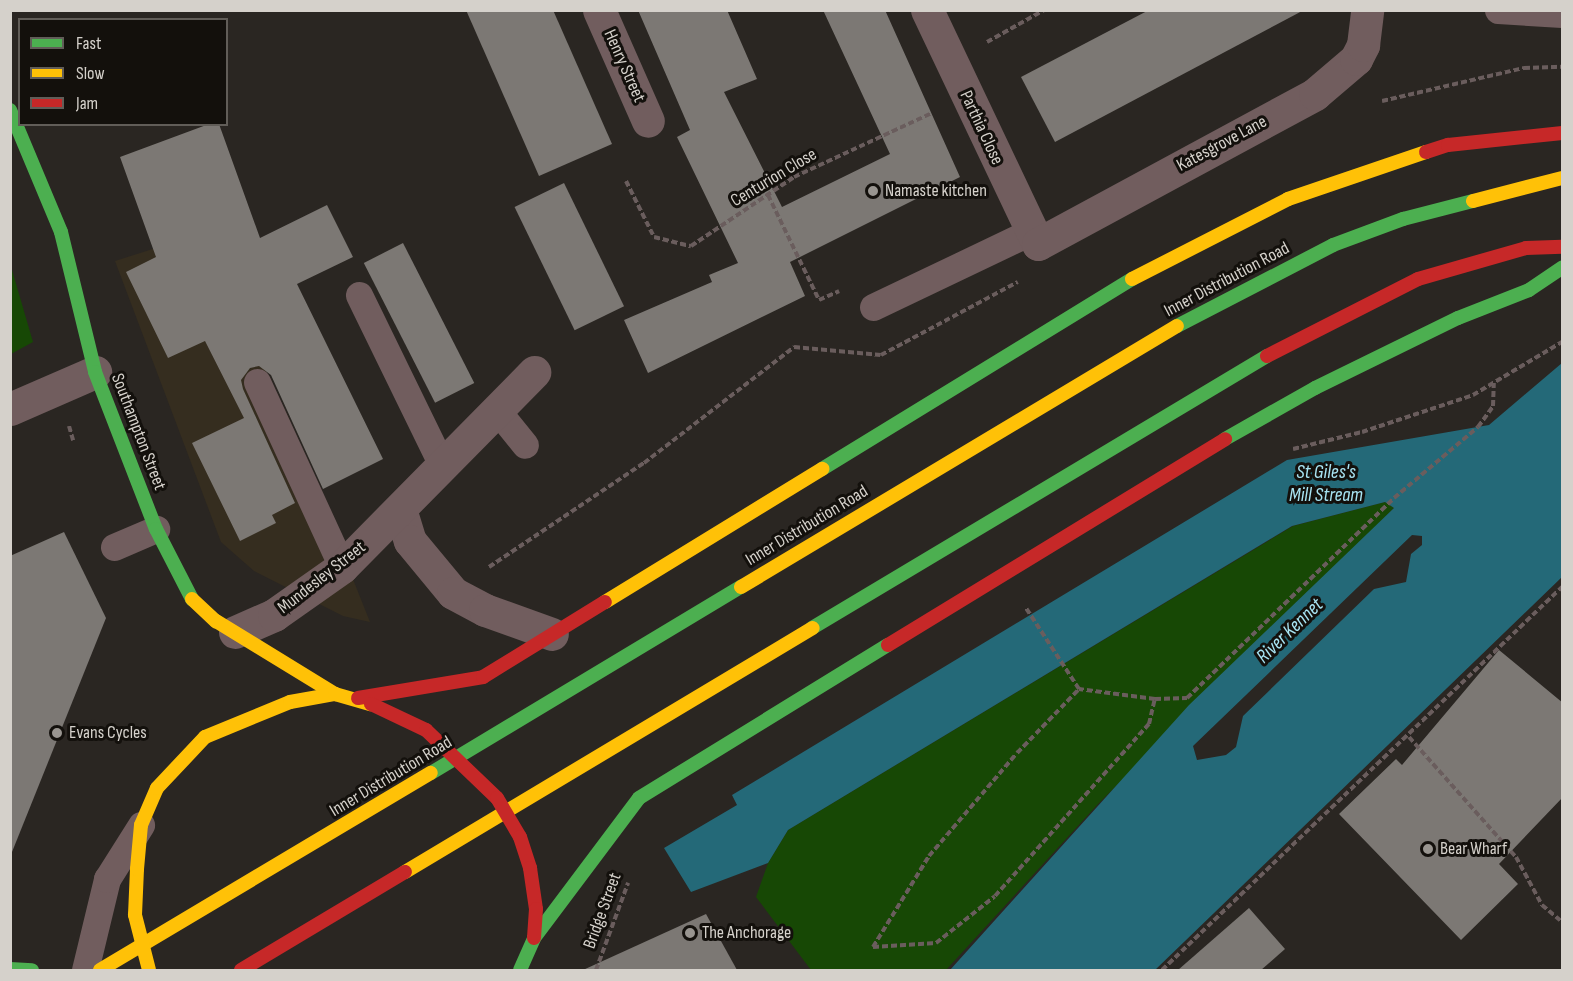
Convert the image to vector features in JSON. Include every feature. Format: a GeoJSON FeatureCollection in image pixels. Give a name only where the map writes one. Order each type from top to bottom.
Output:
{"type":"FeatureCollection","features":[{"type":"Feature","properties":{"kind":"main road","name":"Southampton Street"},"geometry":{"type":"LineString","coordinates":[[10,110],[61,232],[95,372],[156,529],[192,599],[235,632],[335,694]]}},
{"type":"Feature","properties":{"kind":"main road"},"geometry":{"type":"LineString","coordinates":[[358,698],[465,684],[552,634],[1193,244],[1288,199],[1448,145],[1563,133]]}},
{"type":"Feature","properties":{"kind":"main road","name":"Inner Distribution Road"},"geometry":{"type":"LineString","coordinates":[[100,970],[1032,411],[1262,279],[1403,219],[1563,178]]}},
{"type":"Feature","properties":{"kind":"main road"},"geometry":{"type":"LineString","coordinates":[[241,970],[1296,339],[1418,279],[1526,248],[1563,247]]}},
{"type":"Feature","properties":{"kind":"main road"},"geometry":{"type":"LineString","coordinates":[[520,970],[534,938],[639,798],[1202,452],[1315,388],[1458,318],[1529,290],[1563,268]]}},
{"type":"Feature","properties":{"kind":"main road"},"geometry":{"type":"LineString","coordinates":[[149,970],[135,915],[141,825],[157,789],[205,737],[290,702],[335,694],[358,698],[426,730],[497,798],[520,837],[530,868],[536,909],[534,938]]}},
{"type":"Feature","properties":{"kind":"main road"},"geometry":{"type":"LineString","coordinates":[[10,969],[32,970]]}},
{"type":"Feature","properties":{"kind":"street","name":"Henry Street"},"geometry":{"type":"LineString","coordinates":[[599,10],[648,121]]}},
{"type":"Feature","properties":{"kind":"street","name":"Parthia Close"},"geometry":{"type":"LineString","coordinates":[[927,10],[952,61],[965,98],[1035,237]]}},
{"type":"Feature","properties":{"kind":"street","name":"Katesgrove Lane"},"geometry":{"type":"LineString","coordinates":[[1035,237],[1315,94],[1356,59],[1363,45],[1367,10]]}},
{"type":"Feature","properties":{"kind":"street"},"geometry":{"type":"LineString","coordinates":[[10,409],[95,372]]}},
{"type":"Feature","properties":{"kind":"street","name":"Mundesley Street"},"geometry":{"type":"LineString","coordinates":[[235,632],[274,615],[342,567],[401,512],[442,465],[534,372]]}},
{"type":"Feature","properties":{"kind":"street"},"geometry":{"type":"LineString","coordinates":[[401,512],[410,541],[453,593],[485,610],[552,634]]}},
{"type":"Feature","properties":{"kind":"lane"},"geometry":{"type":"LineString","coordinates":[[1498,10],[1563,14]]}},
{"type":"Feature","properties":{"kind":"lane"},"geometry":{"type":"LineString","coordinates":[[873,307],[1035,237]]}},
{"type":"Feature","properties":{"kind":"lane"},"geometry":{"type":"LineString","coordinates":[[359,295],[442,465]]}},
{"type":"Feature","properties":{"kind":"lane"},"geometry":{"type":"LineString","coordinates":[[257,381],[342,567]]}},
{"type":"Feature","properties":{"kind":"lane"},"geometry":{"type":"LineString","coordinates":[[496,409],[525,445]]}},
{"type":"Feature","properties":{"kind":"lane"},"geometry":{"type":"LineString","coordinates":[[114,547],[156,529]]}},
{"type":"Feature","properties":{"kind":"lane"},"geometry":{"type":"LineString","coordinates":[[85,970],[107,879],[141,825]]}},
{"type":"Feature","properties":{"kind":"path"},"geometry":{"type":"LineString","coordinates":[[952,61],[1044,10]]}},
{"type":"Feature","properties":{"kind":"path"},"geometry":{"type":"LineString","coordinates":[[1382,100],[1524,68],[1563,67]]}},
{"type":"Feature","properties":{"kind":"path","name":"Centurion Close"},"geometry":{"type":"LineString","coordinates":[[626,182],[654,237],[691,246],[803,173],[965,98]]}},
{"type":"Feature","properties":{"kind":"path"},"geometry":{"type":"LineString","coordinates":[[768,195],[819,300],[861,281],[873,307]]}},
{"type":"Feature","properties":{"kind":"path"},"geometry":{"type":"LineString","coordinates":[[1311,435],[1283,451],[1362,432],[1473,395],[1563,342]]}},
{"type":"Feature","properties":{"kind":"path"},"geometry":{"type":"LineString","coordinates":[[483,571],[644,463],[794,347],[881,355]]}},
{"type":"Feature","properties":{"kind":"path"},"geometry":{"type":"LineString","coordinates":[[1033,602],[1025,607],[1079,689],[1155,699],[1187,698],[1388,504],[1478,427],[1493,406],[1494,383]]}},
{"type":"Feature","properties":{"kind":"path"},"geometry":{"type":"LineString","coordinates":[[1162,970],[1563,588]]}},
{"type":"Feature","properties":{"kind":"path"},"geometry":{"type":"LineString","coordinates":[[1079,689],[1017,753],[929,856],[873,947],[936,943],[995,896],[1149,724],[1155,699]]}},
{"type":"Feature","properties":{"kind":"path"},"geometry":{"type":"LineString","coordinates":[[1409,737],[1516,857],[1542,905],[1563,922]]}},
{"type":"Feature","properties":{"kind":"path","name":"Bridge Street"},"geometry":{"type":"LineString","coordinates":[[596,970],[632,871]]}},
{"type":"Feature","properties":{"kind":"shaded area"},"geometry":{"type":"Polygon","coordinates":[[[200,234],[290,421],[370,622],[343,616],[254,571],[221,542],[115,261],[200,234]]]}},
{"type":"Feature","properties":{"kind":"green space"},"geometry":{"type":"Polygon","coordinates":[[[12,270],[33,342],[11,354],[10,271],[12,270]]]}},
{"type":"Feature","properties":{"kind":"green space"},"geometry":{"type":"Polygon","coordinates":[[[1385,502],[1394,508],[1099,803],[946,970],[811,970],[756,897],[768,863],[788,830],[1293,526],[1385,502]]]}},
{"type":"Feature","properties":{"kind":"water"},"geometry":{"type":"Polygon","coordinates":[[[1562,363],[1562,577],[1155,970],[950,970],[1189,705],[1394,508],[1385,502],[1292,526],[788,830],[768,863],[691,892],[664,848],[737,805],[732,795],[1287,460],[1489,425],[1562,363]],[[1412,535],[1193,746],[1197,760],[1226,755],[1236,747],[1243,716],[1374,589],[1406,582],[1411,554],[1422,545],[1422,536],[1412,535]]]}},
{"type":"Feature","properties":{"kind":"building"},"geometry":{"type":"Polygon","coordinates":[[[466,10],[553,10],[612,144],[539,176],[466,10]]]}},
{"type":"Feature","properties":{"kind":"building"},"geometry":{"type":"Polygon","coordinates":[[[638,10],[727,10],[757,79],[724,92],[782,207],[890,154],[823,10],[885,10],[960,177],[790,262],[805,296],[648,373],[624,320],[712,282],[709,275],[738,263],[677,137],[690,130],[638,10]]]}},
{"type":"Feature","properties":{"kind":"building"},"geometry":{"type":"Polygon","coordinates":[[[1149,10],[1304,10],[1055,142],[1021,77],[1149,10]]]}},
{"type":"Feature","properties":{"kind":"building"},"geometry":{"type":"Polygon","coordinates":[[[204,126],[220,126],[260,238],[327,205],[353,257],[297,284],[383,459],[323,489],[271,375],[259,366],[250,368],[241,380],[243,389],[295,503],[272,515],[276,523],[240,541],[192,443],[244,418],[205,341],[168,358],[126,272],[156,257],[120,157],[204,126]]]}},
{"type":"Feature","properties":{"kind":"building"},"geometry":{"type":"Polygon","coordinates":[[[564,183],[624,306],[575,330],[515,207],[564,183]]]}},
{"type":"Feature","properties":{"kind":"building"},"geometry":{"type":"Polygon","coordinates":[[[403,243],[474,383],[435,403],[364,263],[403,243]]]}},
{"type":"Feature","properties":{"kind":"building"},"geometry":{"type":"Polygon","coordinates":[[[64,532],[106,618],[12,852],[10,556],[64,532]]]}},
{"type":"Feature","properties":{"kind":"building"},"geometry":{"type":"Polygon","coordinates":[[[1499,650],[1563,703],[1563,797],[1499,864],[1518,884],[1461,940],[1339,814],[1396,759],[1402,765],[1499,650]]]}},
{"type":"Feature","properties":{"kind":"building"},"geometry":{"type":"Polygon","coordinates":[[[1249,908],[1285,949],[1261,970],[1178,970],[1249,908]]]}},
{"type":"Feature","properties":{"kind":"building","name":"The Anchorage"},"geometry":{"type":"Polygon","coordinates":[[[706,914],[737,970],[583,970],[706,914]]]}},
{"type":"Feature","properties":{"kind":"traffic: fast"},"geometry":{"type":"LineString","coordinates":[[10,110],[61,232],[95,372],[156,529],[192,599]]}},
{"type":"Feature","properties":{"kind":"traffic: fast"},"geometry":{"type":"LineString","coordinates":[[1177,326],[1333,245],[1403,219],[1473,201]]}},
{"type":"Feature","properties":{"kind":"traffic: fast"},"geometry":{"type":"LineString","coordinates":[[1225,439],[1315,388],[1458,318],[1529,290],[1562,268]]}},
{"type":"Feature","properties":{"kind":"traffic: fast"},"geometry":{"type":"LineString","coordinates":[[822,469],[1132,279]]}},
{"type":"Feature","properties":{"kind":"traffic: fast"},"geometry":{"type":"LineString","coordinates":[[812,628],[1267,356]]}},
{"type":"Feature","properties":{"kind":"traffic: fast"},"geometry":{"type":"LineString","coordinates":[[431,773],[741,587]]}},
{"type":"Feature","properties":{"kind":"traffic: fast"},"geometry":{"type":"LineString","coordinates":[[520,970],[534,938],[639,798],[888,645]]}},
{"type":"Feature","properties":{"kind":"traffic: fast"},"geometry":{"type":"LineString","coordinates":[[10,969],[32,970]]}},
{"type":"Feature","properties":{"kind":"traffic: slow"},"geometry":{"type":"LineString","coordinates":[[1132,279],[1288,199],[1426,152]]}},
{"type":"Feature","properties":{"kind":"traffic: slow"},"geometry":{"type":"LineString","coordinates":[[1473,201],[1562,178]]}},
{"type":"Feature","properties":{"kind":"traffic: slow"},"geometry":{"type":"LineString","coordinates":[[741,587],[1177,326]]}},
{"type":"Feature","properties":{"kind":"traffic: slow"},"geometry":{"type":"LineString","coordinates":[[605,602],[822,469]]}},
{"type":"Feature","properties":{"kind":"traffic: slow"},"geometry":{"type":"LineString","coordinates":[[192,599],[216,621],[335,694]]}},
{"type":"Feature","properties":{"kind":"traffic: slow"},"geometry":{"type":"LineString","coordinates":[[405,872],[812,628]]}},
{"type":"Feature","properties":{"kind":"traffic: slow"},"geometry":{"type":"LineString","coordinates":[[149,970],[135,915],[137,869],[141,825],[157,788],[205,737],[290,702],[335,694],[371,704]]}},
{"type":"Feature","properties":{"kind":"traffic: slow"},"geometry":{"type":"LineString","coordinates":[[100,970],[431,773]]}},
{"type":"Feature","properties":{"kind":"traffic: jam"},"geometry":{"type":"LineString","coordinates":[[1426,152],[1448,145],[1562,133]]}},
{"type":"Feature","properties":{"kind":"traffic: jam"},"geometry":{"type":"LineString","coordinates":[[1267,356],[1418,279],[1526,248],[1562,247]]}},
{"type":"Feature","properties":{"kind":"traffic: jam"},"geometry":{"type":"LineString","coordinates":[[888,645],[1225,439]]}},
{"type":"Feature","properties":{"kind":"traffic: jam"},"geometry":{"type":"LineString","coordinates":[[358,698],[483,677],[605,602]]}},
{"type":"Feature","properties":{"kind":"traffic: jam"},"geometry":{"type":"LineString","coordinates":[[371,704],[426,730],[497,798],[520,837],[530,868],[536,909],[534,938]]}},
{"type":"Feature","properties":{"kind":"traffic: jam"},"geometry":{"type":"LineString","coordinates":[[241,970],[405,872]]}},
{"type":"Feature","properties":{"kind":"place","name":"Namaste kitchen"},"geometry":{"type":"Point","coordinates":[873,191]}},
{"type":"Feature","properties":{"kind":"place","name":"Evans Cycles"},"geometry":{"type":"Point","coordinates":[57,733]}},
{"type":"Feature","properties":{"kind":"place","name":"Bear Wharf"},"geometry":{"type":"Point","coordinates":[1428,849]}},
{"type":"Feature","properties":{"kind":"place","name":"The Anchorage"},"geometry":{"type":"Point","coordinates":[690,933]}},
{"type":"Feature","properties":{"kind":"water label","name":"St Giles's Mill Stream"},"geometry":{"type":"Point","coordinates":[1326,484]}},
{"type":"Feature","properties":{"kind":"water label","name":"River Kennet"},"geometry":{"type":"Point","coordinates":[1290,631]}}]}
